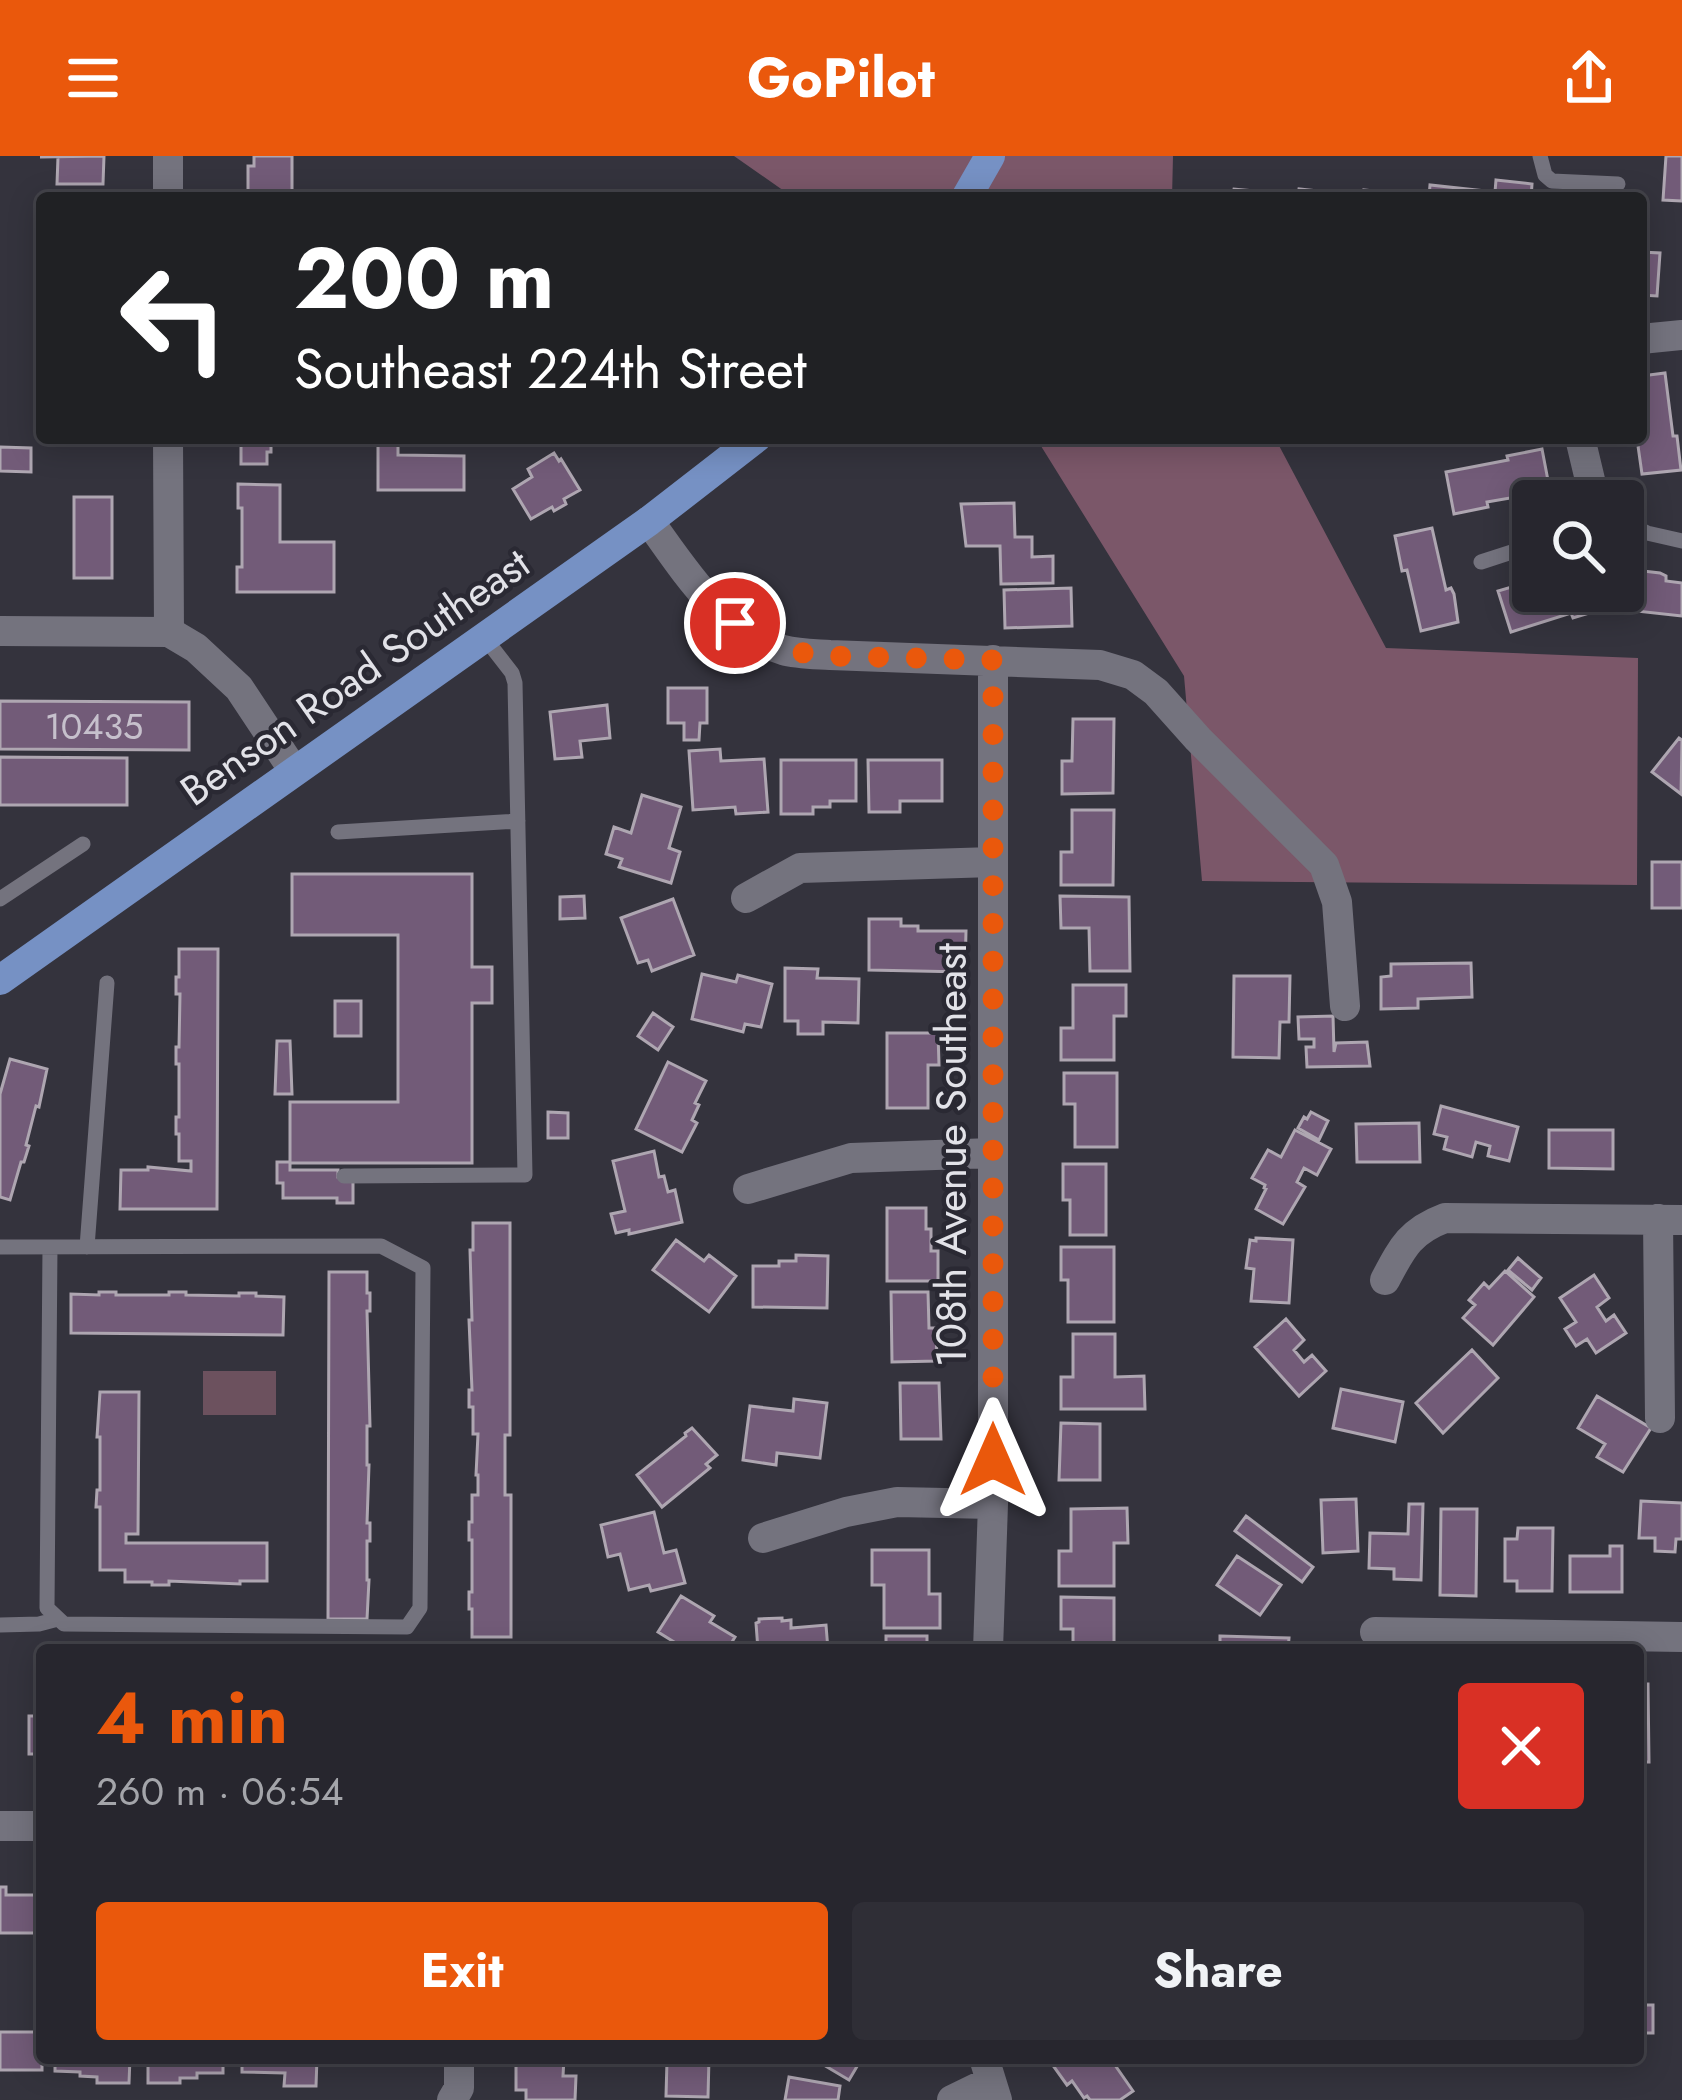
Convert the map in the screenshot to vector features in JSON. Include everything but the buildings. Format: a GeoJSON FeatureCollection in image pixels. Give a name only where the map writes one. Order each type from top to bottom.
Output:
{"type":"FeatureCollection","features":[{"type":"Feature","properties":{"kind":"main road"},"geometry":{"type":"LineString","coordinates":[[969,192],[990,156]]}},
{"type":"Feature","properties":{"kind":"main road","name":"Benson Road Southeast"},"geometry":{"type":"LineString","coordinates":[[0,980],[649,521],[748,444]]}},
{"type":"Feature","properties":{"kind":"street"},"geometry":{"type":"LineString","coordinates":[[168,156],[168,192]]}},
{"type":"Feature","properties":{"kind":"street"},"geometry":{"type":"LineString","coordinates":[[1647,338],[1682,335]]}},
{"type":"Feature","properties":{"kind":"street"},"geometry":{"type":"LineString","coordinates":[[168,444],[169,632]]}},
{"type":"Feature","properties":{"kind":"street"},"geometry":{"type":"LineString","coordinates":[[1582,444],[1591,480]]}},
{"type":"Feature","properties":{"kind":"street"},"geometry":{"type":"LineString","coordinates":[[649,521],[709,602],[762,641],[787,651],[1100,665],[1133,675],[1156,692],[1324,865],[1337,902],[1345,1006]]}},
{"type":"Feature","properties":{"kind":"street"},"geometry":{"type":"LineString","coordinates":[[0,631],[169,632],[211,660],[239,688],[294,771]]}},
{"type":"Feature","properties":{"kind":"street","name":"108th Avenue Southeast"},"geometry":{"type":"LineString","coordinates":[[988,1644],[993,1504],[993,660]]}},
{"type":"Feature","properties":{"kind":"street"},"geometry":{"type":"LineString","coordinates":[[746,898],[800,868],[993,862]]}},
{"type":"Feature","properties":{"kind":"street"},"geometry":{"type":"LineString","coordinates":[[748,1189],[851,1158],[992,1153]]}},
{"type":"Feature","properties":{"kind":"street"},"geometry":{"type":"LineString","coordinates":[[1385,1280],[1403,1246],[1421,1227],[1445,1218],[1670,1220],[1660,1418]]}},
{"type":"Feature","properties":{"kind":"street"},"geometry":{"type":"LineString","coordinates":[[763,1538],[846,1511],[897,1502],[993,1504]]}},
{"type":"Feature","properties":{"kind":"street"},"geometry":{"type":"LineString","coordinates":[[1375,1632],[1682,1637]]}},
{"type":"Feature","properties":{"kind":"street"},"geometry":{"type":"LineString","coordinates":[[0,1826],[36,1826]]}},
{"type":"Feature","properties":{"kind":"street"},"geometry":{"type":"LineString","coordinates":[[452,2100],[459,2088],[459,2064]]}},
{"type":"Feature","properties":{"kind":"street"},"geometry":{"type":"LineString","coordinates":[[952,2100],[991,2080]]}},
{"type":"Feature","properties":{"kind":"lane"},"geometry":{"type":"LineString","coordinates":[[1540,156],[1545,176],[1552,181],[1618,184]]}},
{"type":"Feature","properties":{"kind":"lane"},"geometry":{"type":"LineString","coordinates":[[1644,532],[1682,541]]}},
{"type":"Feature","properties":{"kind":"lane"},"geometry":{"type":"LineString","coordinates":[[1481,562],[1512,552]]}},
{"type":"Feature","properties":{"kind":"lane"},"geometry":{"type":"LineString","coordinates":[[344,1176],[525,1175],[515,683],[484,637]]}},
{"type":"Feature","properties":{"kind":"lane"},"geometry":{"type":"LineString","coordinates":[[338,832],[518,821]]}},
{"type":"Feature","properties":{"kind":"lane"},"geometry":{"type":"LineString","coordinates":[[0,899],[83,844]]}},
{"type":"Feature","properties":{"kind":"lane"},"geometry":{"type":"LineString","coordinates":[[87,1247],[107,982]]}},
{"type":"Feature","properties":{"kind":"lane"},"geometry":{"type":"LineString","coordinates":[[0,1247],[381,1246],[423,1268],[420,1608],[406,1627],[64,1624],[47,1608],[50,1247]]}},
{"type":"Feature","properties":{"kind":"lane"},"geometry":{"type":"LineString","coordinates":[[0,1625],[58,1619]]}},
{"type":"Feature","properties":{"kind":"shaded area"},"geometry":{"type":"Polygon","coordinates":[[[734,156],[1173,156],[1172,192],[785,192],[734,156]]]}},
{"type":"Feature","properties":{"kind":"shaded area"},"geometry":{"type":"Polygon","coordinates":[[[1040,444],[1278,444],[1386,648],[1638,658],[1637,885],[1202,881],[1184,676],[1040,444]]]}},
{"type":"Feature","properties":{"kind":"shaded area"},"geometry":{"type":"Polygon","coordinates":[[[203,1371],[276,1371],[276,1415],[203,1415],[203,1371]]]}},
{"type":"Feature","properties":{"kind":"route"},"geometry":{"type":"LineString","coordinates":[[735,623],[787,651],[993,660],[993,1460]]}}]}
